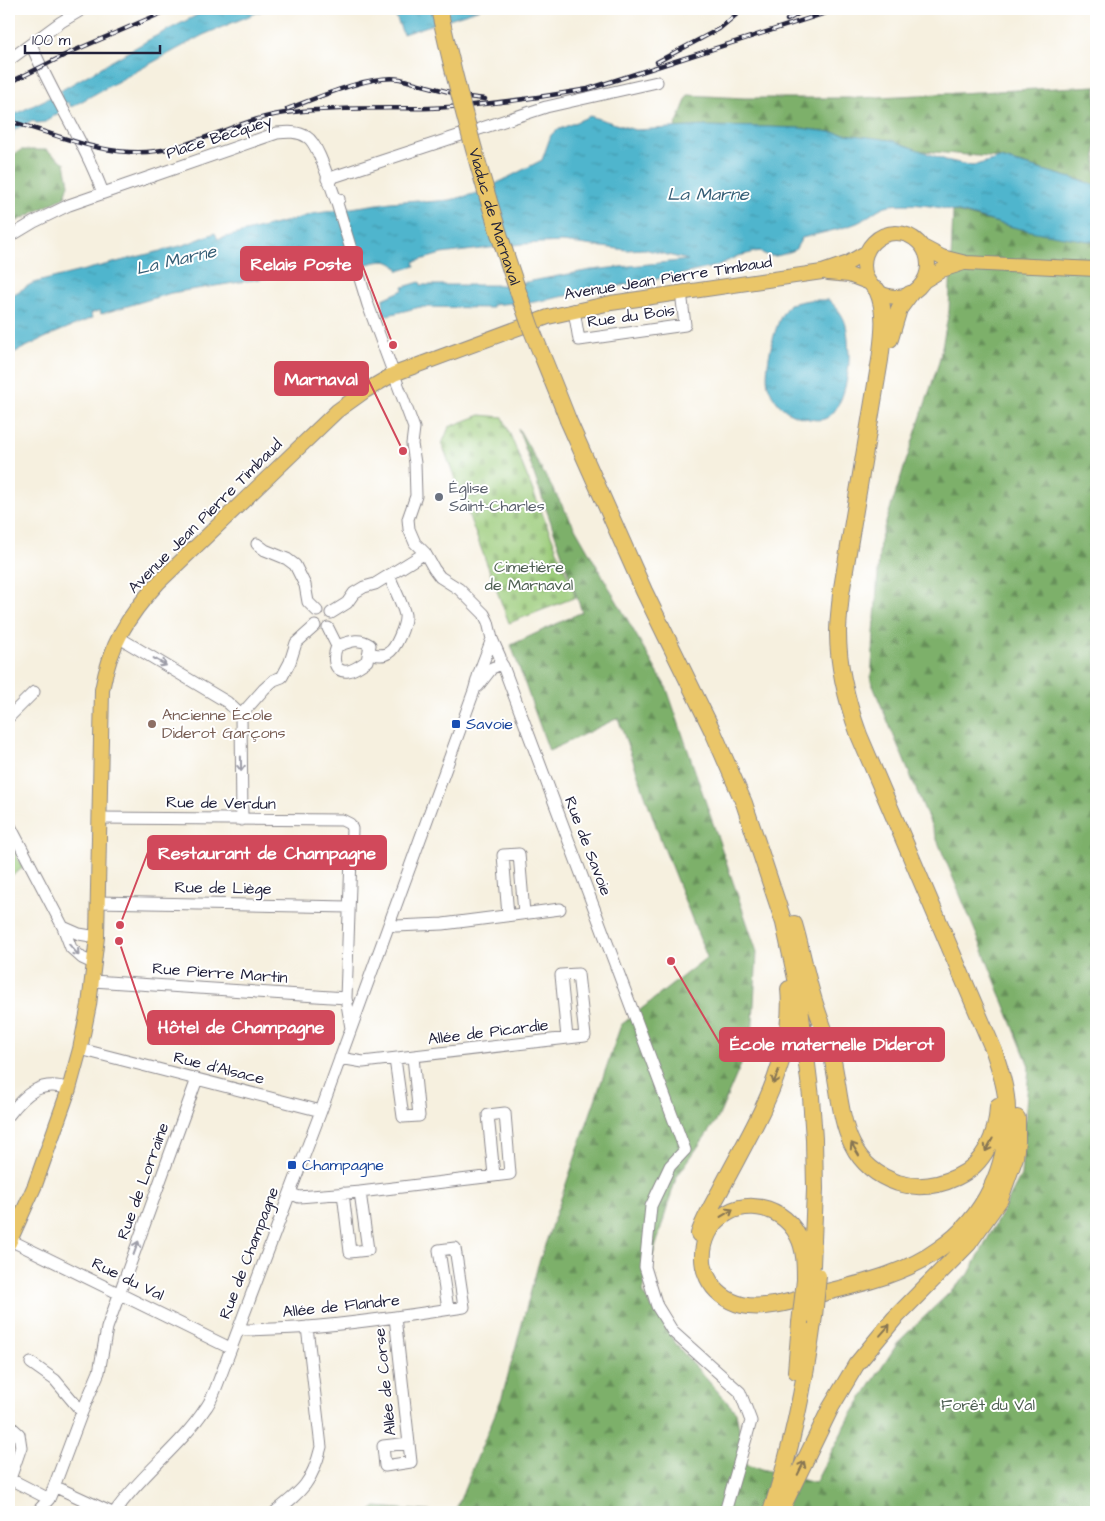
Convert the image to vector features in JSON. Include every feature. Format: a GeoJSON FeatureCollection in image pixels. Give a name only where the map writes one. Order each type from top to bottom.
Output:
{"type":"FeatureCollection","features":[{"type":"Feature","properties":{"kind":"highway","name":"Viaduc de Marnaval"},"geometry":{"type":"LineString","coordinates":[[440,9],[470,136],[505,250],[531,326],[568,420],[596,484],[622,539],[651,587],[725,739],[767,855]]}},
{"type":"Feature","properties":{"kind":"highway"},"geometry":{"type":"LineString","coordinates":[[811,1278],[798,1234],[788,1222],[776,1213],[756,1206],[736,1208],[720,1217],[708,1233],[703,1250],[703,1267],[710,1284],[723,1296],[741,1304],[751,1306],[793,1300],[880,1277],[903,1269],[938,1250],[968,1224],[987,1197],[997,1176],[1007,1131],[1008,1108],[1002,1075],[981,1018],[936,916],[854,719],[844,689],[838,633],[841,594],[880,360],[884,312],[882,301],[873,286]]}},
{"type":"Feature","properties":{"kind":"highway"},"geometry":{"type":"LineString","coordinates":[[780,1512],[831,1407],[856,1365],[894,1319],[968,1244],[1000,1199],[1010,1174],[1017,1141],[1017,1122],[1008,1072],[986,1011],[865,733],[857,709],[847,662],[845,628],[848,595],[892,332],[899,309],[910,294]]}},
{"type":"Feature","properties":{"kind":"highway"},"geometry":{"type":"LineString","coordinates":[[767,855],[788,902],[812,995],[830,1049],[841,1107],[851,1143],[863,1161],[872,1169],[893,1181],[920,1186],[947,1182],[961,1176],[975,1164],[987,1150],[993,1139],[998,1106],[996,1091],[981,1038],[936,916]]}},
{"type":"Feature","properties":{"kind":"highway"},"geometry":{"type":"LineString","coordinates":[[767,855],[787,962],[790,997],[788,1028],[777,1075],[763,1107],[704,1220],[697,1239],[696,1269],[703,1285],[716,1300],[743,1312],[774,1311],[893,1280],[927,1265],[947,1253],[973,1229],[994,1199],[1003,1180],[1013,1146],[1014,1100]]}},
{"type":"Feature","properties":{"kind":"highway"},"geometry":{"type":"LineString","coordinates":[[762,1512],[777,1464],[807,1320],[822,1186],[821,1134],[814,1050],[803,980],[782,890],[767,855]]}},
{"type":"Feature","properties":{"kind":"highway"},"geometry":{"type":"LineString","coordinates":[[771,1512],[793,1434],[808,1360],[807,1320]]}},
{"type":"Feature","properties":{"kind":"main road"},"geometry":{"type":"LineString","coordinates":[[822,272],[848,263],[867,252],[876,240],[890,233],[905,234],[912,237],[923,247],[942,257],[966,263],[1096,269]]}},
{"type":"Feature","properties":{"kind":"main road"},"geometry":{"type":"LineString","coordinates":[[822,272],[849,275],[890,296],[896,297],[910,294],[919,288],[927,274],[928,260],[923,247]]}},
{"type":"Feature","properties":{"kind":"main road"},"geometry":{"type":"LineString","coordinates":[[867,252],[864,268],[873,286]]}},
{"type":"Feature","properties":{"kind":"main road"},"geometry":{"type":"LineString","coordinates":[[924,280],[942,270],[966,263]]}},
{"type":"Feature","properties":{"kind":"main road","name":"Avenue Jean Pierre Timbaud"},"geometry":{"type":"LineString","coordinates":[[10,1241],[35,1185],[80,1050],[93,981],[97,936],[102,690],[108,664],[118,637],[134,610],[158,583],[318,429],[352,400],[394,374],[525,324],[574,310],[611,302],[822,272]]}},
{"type":"Feature","properties":{"kind":"street"},"geometry":{"type":"LineString","coordinates":[[9,60],[83,9]]}},
{"type":"Feature","properties":{"kind":"street"},"geometry":{"type":"LineString","coordinates":[[9,237],[50,214],[103,192],[81,143],[31,44]]}},
{"type":"Feature","properties":{"kind":"street"},"geometry":{"type":"LineString","coordinates":[[327,179],[546,107],[657,82]]}},
{"type":"Feature","properties":{"kind":"street","name":"Place Becquey"},"geometry":{"type":"LineString","coordinates":[[103,192],[277,133],[301,134],[310,139],[315,145],[327,179],[338,199],[368,305],[394,374]]}},
{"type":"Feature","properties":{"kind":"street","name":"Rue du Bois"},"geometry":{"type":"LineString","coordinates":[[574,310],[579,340],[685,325],[681,292]]}},
{"type":"Feature","properties":{"kind":"street","name":"Rue de Savoie"},"geometry":{"type":"LineString","coordinates":[[394,374],[414,428],[412,444],[415,463],[416,496],[408,518],[410,529],[416,543],[426,553],[440,577],[459,589],[484,614],[488,622],[492,639],[493,662],[497,671],[508,678],[686,1150],[670,1166],[651,1206],[645,1267],[657,1306],[673,1332],[740,1392],[750,1421],[726,1512]]}},
{"type":"Feature","properties":{"kind":"street"},"geometry":{"type":"LineString","coordinates":[[257,544],[295,565],[305,585],[308,602],[317,611]]}},
{"type":"Feature","properties":{"kind":"street"},"geometry":{"type":"LineString","coordinates":[[331,613],[347,603],[354,593],[364,587],[375,584],[426,553]]}},
{"type":"Feature","properties":{"kind":"street"},"geometry":{"type":"LineString","coordinates":[[369,653],[380,655],[389,653],[396,646],[405,618],[389,575]]}},
{"type":"Feature","properties":{"kind":"street"},"geometry":{"type":"LineString","coordinates":[[323,609],[331,613],[333,623],[328,628],[322,630],[315,626],[312,620],[317,611],[323,609]]}},
{"type":"Feature","properties":{"kind":"street"},"geometry":{"type":"LineString","coordinates":[[242,820],[241,715],[274,680],[282,677],[288,667],[296,642],[315,626]]}},
{"type":"Feature","properties":{"kind":"street"},"geometry":{"type":"LineString","coordinates":[[328,628],[337,646],[333,660],[341,670],[349,671],[367,661],[370,645],[364,641],[356,640],[337,646]]}},
{"type":"Feature","properties":{"kind":"street"},"geometry":{"type":"LineString","coordinates":[[118,637],[227,702],[241,715]]}},
{"type":"Feature","properties":{"kind":"street","name":"Rue de Champagne"},"geometry":{"type":"LineString","coordinates":[[115,1512],[192,1426],[206,1408],[216,1388],[351,1030],[474,691],[493,662]]}},
{"type":"Feature","properties":{"kind":"street"},"geometry":{"type":"LineString","coordinates":[[9,717],[34,692]]}},
{"type":"Feature","properties":{"kind":"street","name":"Rue de Verdun"},"geometry":{"type":"LineString","coordinates":[[99,818],[342,820],[350,824],[352,829],[349,907]]}},
{"type":"Feature","properties":{"kind":"street"},"geometry":{"type":"LineString","coordinates":[[9,824],[63,927],[71,948],[82,958],[95,964]]}},
{"type":"Feature","properties":{"kind":"street"},"geometry":{"type":"LineString","coordinates":[[508,915],[503,855],[518,854],[524,913]]}},
{"type":"Feature","properties":{"kind":"street","name":"Rue de Liège"},"geometry":{"type":"LineString","coordinates":[[97,902],[349,907]]}},
{"type":"Feature","properties":{"kind":"street"},"geometry":{"type":"LineString","coordinates":[[349,907],[346,998],[351,1030]]}},
{"type":"Feature","properties":{"kind":"street"},"geometry":{"type":"LineString","coordinates":[[390,923],[396,926],[443,924],[560,909]]}},
{"type":"Feature","properties":{"kind":"street"},"geometry":{"type":"LineString","coordinates":[[63,927],[79,934],[97,936]]}},
{"type":"Feature","properties":{"kind":"street","name":"Allée de Picardie"},"geometry":{"type":"LineString","coordinates":[[340,1058],[363,1062],[585,1036],[578,974],[561,976],[567,1038]]}},
{"type":"Feature","properties":{"kind":"street","name":"Rue Pierre Martin"},"geometry":{"type":"LineString","coordinates":[[93,981],[346,998]]}},
{"type":"Feature","properties":{"kind":"street","name":"Rue d'Alsace"},"geometry":{"type":"LineString","coordinates":[[80,1050],[321,1111]]}},
{"type":"Feature","properties":{"kind":"street","name":"Allée de Picardie"},"geometry":{"type":"LineString","coordinates":[[395,1059],[403,1117],[420,1116],[413,1057]]}},
{"type":"Feature","properties":{"kind":"street","name":"Rue de Lorraine"},"geometry":{"type":"LineString","coordinates":[[38,1512],[48,1499],[54,1486],[99,1372],[107,1328],[197,1079]]}},
{"type":"Feature","properties":{"kind":"street"},"geometry":{"type":"LineString","coordinates":[[9,1115],[21,1101],[38,1088],[52,1085],[68,1089]]}},
{"type":"Feature","properties":{"kind":"street"},"geometry":{"type":"LineString","coordinates":[[290,1193],[299,1197],[360,1192],[510,1174],[505,1113],[488,1115],[494,1175]]}},
{"type":"Feature","properties":{"kind":"street"},"geometry":{"type":"LineString","coordinates":[[343,1193],[350,1252],[368,1250],[360,1192]]}},
{"type":"Feature","properties":{"kind":"street","name":"Rue du Val"},"geometry":{"type":"LineString","coordinates":[[10,1241],[230,1348]]}},
{"type":"Feature","properties":{"kind":"street"},"geometry":{"type":"LineString","coordinates":[[455,1248],[464,1307],[448,1310],[439,1250],[455,1248]]}},
{"type":"Feature","properties":{"kind":"street","name":"Allée de Flandre"},"geometry":{"type":"LineString","coordinates":[[239,1327],[246,1330],[307,1327],[448,1310]]}},
{"type":"Feature","properties":{"kind":"street","name":"Allée de Corse"},"geometry":{"type":"LineString","coordinates":[[394,1317],[409,1443]]}},
{"type":"Feature","properties":{"kind":"street"},"geometry":{"type":"LineString","coordinates":[[274,1512],[300,1492],[310,1478],[317,1463],[321,1447],[307,1327]]}},
{"type":"Feature","properties":{"kind":"street"},"geometry":{"type":"LineString","coordinates":[[31,1363],[55,1380],[82,1412]]}},
{"type":"Feature","properties":{"kind":"street"},"geometry":{"type":"LineString","coordinates":[[9,1426],[19,1434],[21,1447],[10,1480],[48,1499]]}},
{"type":"Feature","properties":{"kind":"street"},"geometry":{"type":"LineString","coordinates":[[54,1486],[110,1512]]}},
{"type":"Feature","properties":{"kind":"green space"},"geometry":{"type":"Polygon","coordinates":[[[1096,86],[1096,185],[1000,158],[674,130],[688,95],[744,98],[859,98],[1096,86]]]}},
{"type":"Feature","properties":{"kind":"green space"},"geometry":{"type":"Polygon","coordinates":[[[21,150],[46,150],[65,163],[69,184],[65,197],[9,225],[9,158],[21,150]]]}},
{"type":"Feature","properties":{"kind":"green space","name":"Forêt du Val"},"geometry":{"type":"Polygon","coordinates":[[[953,211],[1013,227],[1096,242],[1096,1512],[455,1512],[502,1397],[538,1265],[621,1025],[707,957],[662,843],[618,718],[549,751],[511,645],[582,612],[518,428],[667,689],[757,952],[752,1039],[718,1118],[676,1178],[642,1292],[679,1348],[736,1412],[746,1465],[815,1483],[851,1415],[899,1341],[969,1274],[1021,1176],[1029,1066],[871,681],[880,540],[939,362],[949,311],[953,211]]]}},
{"type":"Feature","properties":{"kind":"green space","name":"Cimetière de Marnaval"},"geometry":{"type":"Polygon","coordinates":[[[480,415],[503,417],[576,597],[509,623],[442,444],[449,427],[480,415]]]}},
{"type":"Feature","properties":{"kind":"green space"},"geometry":{"type":"Polygon","coordinates":[[[9,843],[23,868],[9,877],[9,843]]]}},
{"type":"Feature","properties":{"kind":"green space"},"geometry":{"type":"Polygon","coordinates":[[[376,1507],[438,1512],[369,1512],[376,1507]]]}},
{"type":"Feature","properties":{"kind":"water"},"geometry":{"type":"Polygon","coordinates":[[[209,9],[266,9],[203,35],[71,107],[68,102],[58,106],[60,112],[45,122],[36,123],[33,120],[14,130],[11,146],[9,147],[9,125],[16,120],[9,117],[53,96],[62,96],[60,91],[152,38],[209,9]]]}},
{"type":"Feature","properties":{"kind":"water"},"geometry":{"type":"Polygon","coordinates":[[[406,9],[480,9],[403,34],[394,12],[406,9]]]}},
{"type":"Feature","properties":{"kind":"water","name":"La Marne"},"geometry":{"type":"Polygon","coordinates":[[[590,116],[635,130],[706,126],[800,128],[891,140],[946,160],[972,166],[1000,158],[1096,185],[1096,242],[1017,228],[939,207],[906,204],[890,205],[881,208],[857,223],[802,238],[795,250],[782,255],[768,256],[760,251],[738,256],[717,266],[683,274],[513,306],[512,303],[492,305],[492,308],[420,307],[384,316],[383,299],[403,290],[403,287],[420,282],[421,285],[510,285],[591,270],[688,260],[644,249],[627,250],[562,242],[522,244],[441,254],[414,262],[415,266],[399,271],[395,266],[386,261],[358,266],[341,266],[171,293],[101,314],[100,310],[91,314],[92,318],[9,355],[9,297],[33,283],[184,245],[215,233],[218,239],[312,214],[391,202],[450,200],[478,193],[542,160],[551,135],[555,131],[590,116]]]}},
{"type":"Feature","properties":{"kind":"water"},"geometry":{"type":"Polygon","coordinates":[[[809,300],[829,300],[844,319],[848,337],[849,361],[844,391],[836,409],[831,415],[821,420],[801,417],[786,410],[775,399],[767,382],[769,354],[781,317],[789,304],[809,300]]]}},
{"type":"Feature","properties":{"kind":"railway"},"geometry":{"type":"LineString","coordinates":[[9,83],[71,52],[171,9]]}},
{"type":"Feature","properties":{"kind":"railway"},"geometry":{"type":"LineString","coordinates":[[657,62],[719,29],[743,9]]}},
{"type":"Feature","properties":{"kind":"railway"},"geometry":{"type":"LineString","coordinates":[[787,20],[807,9]]}},
{"type":"Feature","properties":{"kind":"railway"},"geometry":{"type":"LineString","coordinates":[[9,121],[81,144],[100,148],[118,151],[156,151],[191,143],[259,119],[294,112],[328,109],[430,108],[470,105],[588,89],[838,9]]}},
{"type":"Feature","properties":{"kind":"railway"},"geometry":{"type":"LineString","coordinates":[[287,109],[359,83],[388,78],[400,79],[468,97],[485,99]]}},
{"type":"Feature","properties":{"kind":"place","name":"Relais Poste"},"geometry":{"type":"Point","coordinates":[393,345]}},
{"type":"Feature","properties":{"kind":"place","name":"Marnaval"},"geometry":{"type":"Point","coordinates":[403,451]}},
{"type":"Feature","properties":{"kind":"place","name":"Église Saint-Charles"},"geometry":{"type":"Point","coordinates":[439,497]}},
{"type":"Feature","properties":{"kind":"place","name":"Ancienne École Diderot Garçons"},"geometry":{"type":"Point","coordinates":[152,724]}},
{"type":"Feature","properties":{"kind":"place","name":"Savoie"},"geometry":{"type":"Point","coordinates":[456,724]}},
{"type":"Feature","properties":{"kind":"place","name":"Restaurant de Champagne"},"geometry":{"type":"Point","coordinates":[120,925]}},
{"type":"Feature","properties":{"kind":"place","name":"Hôtel de Champagne"},"geometry":{"type":"Point","coordinates":[119,941]}},
{"type":"Feature","properties":{"kind":"place","name":"École maternelle Diderot"},"geometry":{"type":"Point","coordinates":[671,961]}},
{"type":"Feature","properties":{"kind":"place","name":"Champagne"},"geometry":{"type":"Point","coordinates":[292,1165]}}]}
